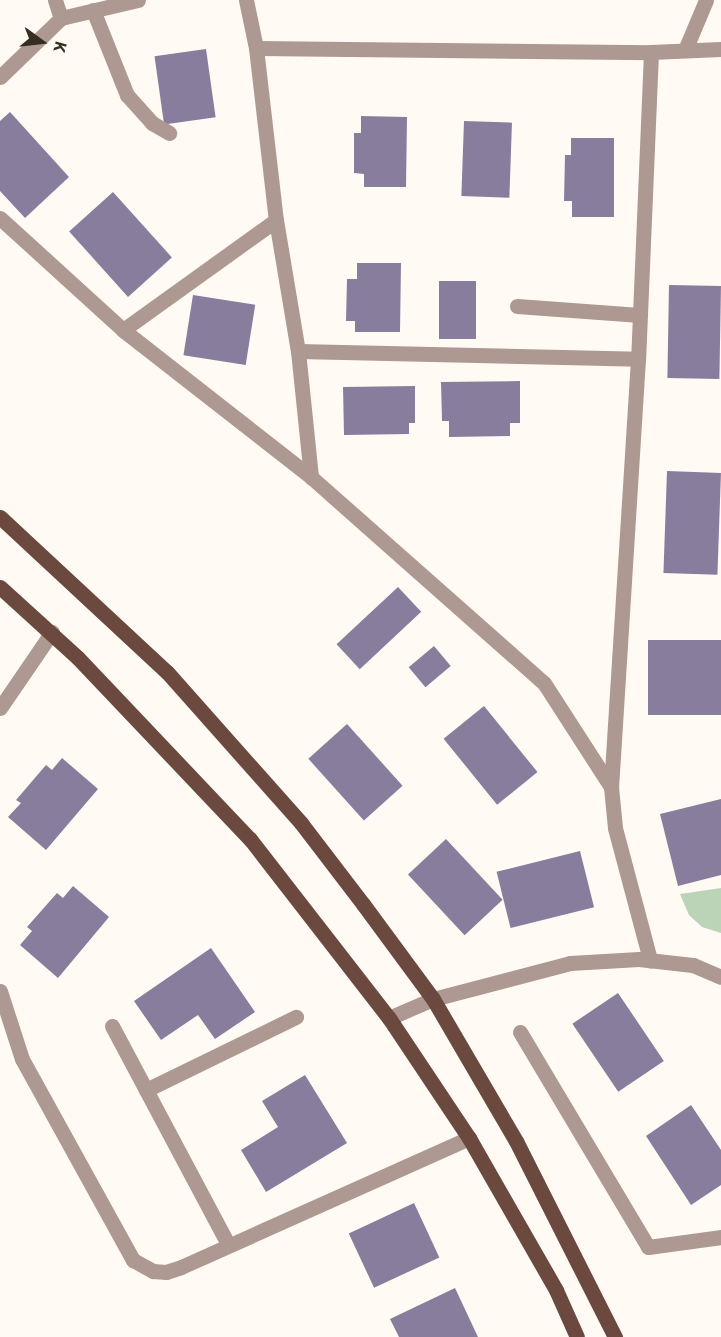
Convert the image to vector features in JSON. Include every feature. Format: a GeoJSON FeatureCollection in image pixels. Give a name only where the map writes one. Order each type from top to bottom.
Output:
{"type":"FeatureCollection","features":[{"type":"Feature","properties":{"kind":"main road"},"geometry":{"type":"LineString","coordinates":[[0,517],[174,681],[301,823],[433,999],[516,1141],[615,1337]]}},
{"type":"Feature","properties":{"kind":"main road"},"geometry":{"type":"LineString","coordinates":[[0,587],[52,632],[250,838],[389,1018],[469,1138],[556,1290],[577,1337]]}},
{"type":"Feature","properties":{"kind":"street"},"geometry":{"type":"LineString","coordinates":[[55,0],[61,18]]}},
{"type":"Feature","properties":{"kind":"street"},"geometry":{"type":"LineString","coordinates":[[0,77],[61,18],[138,0]]}},
{"type":"Feature","properties":{"kind":"street"},"geometry":{"type":"LineString","coordinates":[[246,0],[256,48],[276,220],[298,351],[311,477]]}},
{"type":"Feature","properties":{"kind":"street"},"geometry":{"type":"LineString","coordinates":[[685,50],[706,0]]}},
{"type":"Feature","properties":{"kind":"street"},"geometry":{"type":"LineString","coordinates":[[93,10],[127,95],[152,123],[169,133]]}},
{"type":"Feature","properties":{"kind":"street"},"geometry":{"type":"LineString","coordinates":[[256,48],[651,52],[721,50]]}},
{"type":"Feature","properties":{"kind":"street"},"geometry":{"type":"LineString","coordinates":[[650,960],[615,828],[611,787],[638,359],[651,52]]}},
{"type":"Feature","properties":{"kind":"street"},"geometry":{"type":"LineString","coordinates":[[0,218],[123,330],[311,477],[544,683],[611,787]]}},
{"type":"Feature","properties":{"kind":"street"},"geometry":{"type":"LineString","coordinates":[[123,330],[276,220]]}},
{"type":"Feature","properties":{"kind":"street"},"geometry":{"type":"LineString","coordinates":[[517,306],[640,315]]}},
{"type":"Feature","properties":{"kind":"street"},"geometry":{"type":"LineString","coordinates":[[298,351],[638,359]]}},
{"type":"Feature","properties":{"kind":"street"},"geometry":{"type":"LineString","coordinates":[[0,708],[52,632]]}},
{"type":"Feature","properties":{"kind":"street"},"geometry":{"type":"LineString","coordinates":[[389,1018],[433,999],[570,963],[650,960],[693,965],[721,976]]}},
{"type":"Feature","properties":{"kind":"street"},"geometry":{"type":"LineString","coordinates":[[0,992],[22,1059],[133,1260],[153,1271],[166,1272],[469,1138]]}},
{"type":"Feature","properties":{"kind":"street"},"geometry":{"type":"LineString","coordinates":[[146,1090],[296,1017]]}},
{"type":"Feature","properties":{"kind":"street"},"geometry":{"type":"LineString","coordinates":[[112,1026],[228,1244]]}},
{"type":"Feature","properties":{"kind":"street"},"geometry":{"type":"LineString","coordinates":[[520,1032],[648,1247],[721,1237]]}},
{"type":"Feature","properties":{"kind":"green space"},"geometry":{"type":"Polygon","coordinates":[[[721,888],[721,933],[702,927],[689,915],[680,894],[721,888]]]}},
{"type":"Feature","properties":{"kind":"building"},"geometry":{"type":"Polygon","coordinates":[[[206,49],[216,117],[164,125],[155,56],[206,49]]]}},
{"type":"Feature","properties":{"kind":"building"},"geometry":{"type":"Polygon","coordinates":[[[10,112],[69,177],[25,218],[0,191],[0,121],[10,112]]]}},
{"type":"Feature","properties":{"kind":"building"},"geometry":{"type":"Polygon","coordinates":[[[361,116],[407,117],[406,187],[364,187],[364,174],[354,173],[354,133],[361,133],[361,116]]]}},
{"type":"Feature","properties":{"kind":"building"},"geometry":{"type":"Polygon","coordinates":[[[464,121],[512,123],[509,198],[461,196],[464,121]]]}},
{"type":"Feature","properties":{"kind":"building"},"geometry":{"type":"Polygon","coordinates":[[[571,138],[614,138],[614,217],[572,217],[572,201],[564,201],[565,155],[571,155],[571,138]]]}},
{"type":"Feature","properties":{"kind":"building"},"geometry":{"type":"Polygon","coordinates":[[[113,192],[172,257],[128,297],[69,231],[113,192]]]}},
{"type":"Feature","properties":{"kind":"building"},"geometry":{"type":"Polygon","coordinates":[[[357,263],[401,263],[400,332],[355,332],[355,321],[346,321],[347,279],[357,279],[357,263]]]}},
{"type":"Feature","properties":{"kind":"building"},"geometry":{"type":"Polygon","coordinates":[[[439,281],[476,281],[476,339],[439,339],[439,281]]]}},
{"type":"Feature","properties":{"kind":"building"},"geometry":{"type":"Polygon","coordinates":[[[669,285],[721,286],[719,379],[667,378],[669,285]]]}},
{"type":"Feature","properties":{"kind":"building"},"geometry":{"type":"Polygon","coordinates":[[[193,295],[255,305],[246,365],[183,355],[193,295]]]}},
{"type":"Feature","properties":{"kind":"building"},"geometry":{"type":"Polygon","coordinates":[[[520,381],[520,423],[510,423],[510,436],[449,437],[449,421],[442,421],[441,382],[520,381]]]}},
{"type":"Feature","properties":{"kind":"building"},"geometry":{"type":"Polygon","coordinates":[[[415,386],[415,423],[409,423],[409,434],[344,435],[343,387],[415,386]]]}},
{"type":"Feature","properties":{"kind":"building"},"geometry":{"type":"Polygon","coordinates":[[[667,471],[721,473],[717,575],[663,573],[667,471]]]}},
{"type":"Feature","properties":{"kind":"building"},"geometry":{"type":"Polygon","coordinates":[[[398,587],[421,612],[360,669],[337,644],[398,587]]]}},
{"type":"Feature","properties":{"kind":"building"},"geometry":{"type":"Polygon","coordinates":[[[648,640],[721,640],[721,715],[648,715],[648,640]]]}},
{"type":"Feature","properties":{"kind":"building"},"geometry":{"type":"Polygon","coordinates":[[[434,646],[451,666],[425,687],[409,667],[434,646]]]}},
{"type":"Feature","properties":{"kind":"building"},"geometry":{"type":"Polygon","coordinates":[[[484,706],[537,772],[497,805],[444,739],[484,706]]]}},
{"type":"Feature","properties":{"kind":"building"},"geometry":{"type":"Polygon","coordinates":[[[347,724],[403,786],[364,820],[308,759],[347,724]]]}},
{"type":"Feature","properties":{"kind":"building"},"geometry":{"type":"Polygon","coordinates":[[[62,758],[98,789],[46,850],[8,817],[21,803],[16,800],[46,765],[52,770],[62,758]]]}},
{"type":"Feature","properties":{"kind":"building"},"geometry":{"type":"Polygon","coordinates":[[[721,799],[721,875],[678,886],[660,814],[721,799]]]}},
{"type":"Feature","properties":{"kind":"building"},"geometry":{"type":"Polygon","coordinates":[[[446,839],[503,900],[465,935],[408,874],[446,839]]]}},
{"type":"Feature","properties":{"kind":"building"},"geometry":{"type":"Polygon","coordinates":[[[580,851],[594,907],[511,928],[497,872],[580,851]]]}},
{"type":"Feature","properties":{"kind":"building"},"geometry":{"type":"Polygon","coordinates":[[[73,886],[109,917],[58,978],[20,945],[32,931],[27,927],[57,893],[63,898],[73,886]]]}},
{"type":"Feature","properties":{"kind":"building"},"geometry":{"type":"Polygon","coordinates":[[[211,948],[255,1012],[215,1039],[198,1015],[161,1040],[134,1001],[211,948]]]}},
{"type":"Feature","properties":{"kind":"building"},"geometry":{"type":"Polygon","coordinates":[[[618,993],[664,1061],[618,1092],[572,1024],[618,993]]]}},
{"type":"Feature","properties":{"kind":"building"},"geometry":{"type":"Polygon","coordinates":[[[305,1075],[347,1143],[266,1192],[241,1150],[278,1127],[262,1101],[305,1075]]]}},
{"type":"Feature","properties":{"kind":"building"},"geometry":{"type":"Polygon","coordinates":[[[691,1105],[721,1150],[721,1185],[691,1205],[646,1136],[691,1105]]]}},
{"type":"Feature","properties":{"kind":"building"},"geometry":{"type":"Polygon","coordinates":[[[414,1203],[439,1257],[374,1288],[349,1233],[414,1203]]]}},
{"type":"Feature","properties":{"kind":"building"},"geometry":{"type":"Polygon","coordinates":[[[455,1288],[478,1337],[399,1337],[390,1319],[455,1288]]]}}]}
